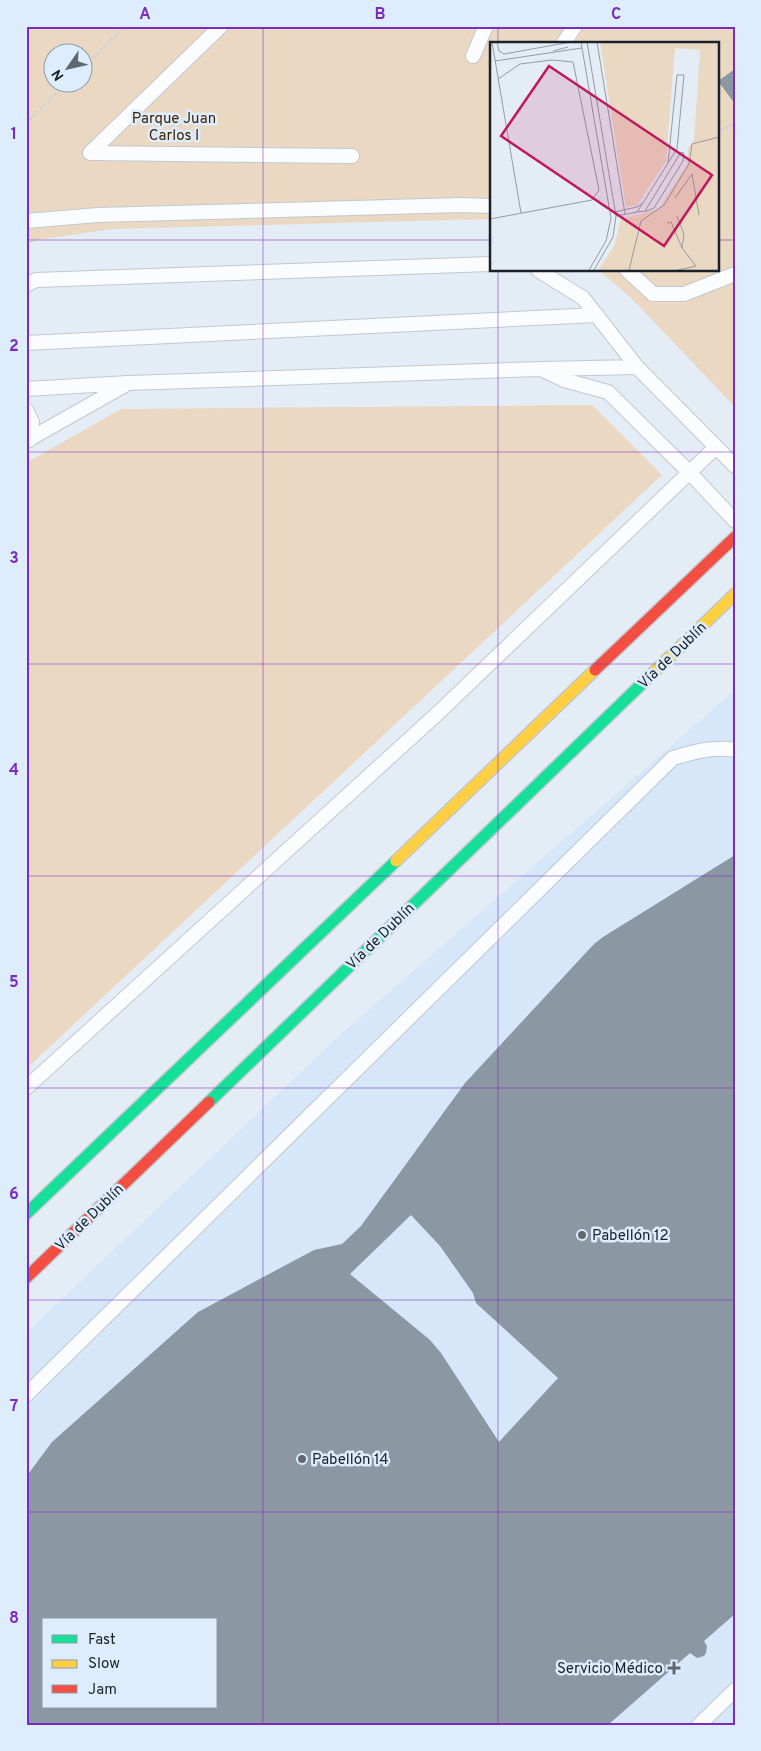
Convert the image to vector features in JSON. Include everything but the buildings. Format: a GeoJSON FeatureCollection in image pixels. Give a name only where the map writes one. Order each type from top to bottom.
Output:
{"type":"FeatureCollection","features":[{"type":"Feature","properties":{"kind":"street"},"geometry":{"type":"LineString","coordinates":[[26,1214],[735,537]]}},
{"type":"Feature","properties":{"kind":"street","name":"Vía de Dublín"},"geometry":{"type":"LineString","coordinates":[[26,1278],[735,594]]}},
{"type":"Feature","properties":{"kind":"lane"},"geometry":{"type":"LineString","coordinates":[[221,26],[90,153],[352,156]]}},
{"type":"Feature","properties":{"kind":"lane"},"geometry":{"type":"LineString","coordinates":[[473,56],[486,26]]}},
{"type":"Feature","properties":{"kind":"lane"},"geometry":{"type":"LineString","coordinates":[[564,42],[575,26]]}},
{"type":"Feature","properties":{"kind":"lane"},"geometry":{"type":"LineString","coordinates":[[26,221],[98,214],[461,205],[490,206]]}},
{"type":"Feature","properties":{"kind":"lane"},"geometry":{"type":"LineString","coordinates":[[26,285],[36,280],[490,264]]}},
{"type":"Feature","properties":{"kind":"lane"},"geometry":{"type":"LineString","coordinates":[[540,271],[583,298],[637,367],[735,466]]}},
{"type":"Feature","properties":{"kind":"lane"},"geometry":{"type":"LineString","coordinates":[[628,271],[653,294],[684,294],[735,274]]}},
{"type":"Feature","properties":{"kind":"lane"},"geometry":{"type":"LineString","coordinates":[[26,343],[597,315]]}},
{"type":"Feature","properties":{"kind":"lane"},"geometry":{"type":"LineString","coordinates":[[26,389],[128,383],[637,367]]}},
{"type":"Feature","properties":{"kind":"lane"},"geometry":{"type":"LineString","coordinates":[[541,370],[564,380],[608,392],[690,473],[735,521]]}},
{"type":"Feature","properties":{"kind":"lane"},"geometry":{"type":"LineString","coordinates":[[27,440],[128,383]]}},
{"type":"Feature","properties":{"kind":"lane"},"geometry":{"type":"LineString","coordinates":[[26,410],[32,422],[27,440]]}},
{"type":"Feature","properties":{"kind":"lane"},"geometry":{"type":"LineString","coordinates":[[26,1088],[437,714],[716,447]]}},
{"type":"Feature","properties":{"kind":"lane"},"geometry":{"type":"LineString","coordinates":[[26,1395],[673,758],[696,751],[724,748],[735,750]]}},
{"type":"Feature","properties":{"kind":"lane"},"geometry":{"type":"LineString","coordinates":[[699,1725],[735,1690]]}},
{"type":"Feature","properties":{"kind":"path"},"geometry":{"type":"LineString","coordinates":[[92,58],[125,26]]}},
{"type":"Feature","properties":{"kind":"path"},"geometry":{"type":"LineString","coordinates":[[26,123],[57,92]]}},
{"type":"Feature","properties":{"kind":"path"},"geometry":{"type":"LineString","coordinates":[[718,132],[735,123]]}},
{"type":"Feature","properties":{"kind":"shaded area"},"geometry":{"type":"Polygon","coordinates":[[[735,690],[735,1725],[26,1725],[26,1333],[340,1035],[735,690]]]}},
{"type":"Feature","properties":{"kind":"green space","name":"Parque Juan Carlos I"},"geometry":{"type":"Polygon","coordinates":[[[26,26],[735,26],[735,407],[633,300],[600,271],[718,271],[718,42],[490,42],[490,219],[113,229],[36,240],[26,245],[26,26]]]}},
{"type":"Feature","properties":{"kind":"green space"},"geometry":{"type":"Polygon","coordinates":[[[592,405],[662,475],[26,1069],[26,463],[121,409],[592,405]]]}},
{"type":"Feature","properties":{"kind":"traffic: fast"},"geometry":{"type":"LineString","coordinates":[[209,1102],[651,675]]}},
{"type":"Feature","properties":{"kind":"traffic: fast"},"geometry":{"type":"LineString","coordinates":[[26,1214],[396,861]]}},
{"type":"Feature","properties":{"kind":"traffic: slow"},"geometry":{"type":"LineString","coordinates":[[651,675],[735,594]]}},
{"type":"Feature","properties":{"kind":"traffic: slow"},"geometry":{"type":"LineString","coordinates":[[396,861],[595,670]]}},
{"type":"Feature","properties":{"kind":"traffic: jam"},"geometry":{"type":"LineString","coordinates":[[595,670],[735,537]]}},
{"type":"Feature","properties":{"kind":"traffic: jam"},"geometry":{"type":"LineString","coordinates":[[26,1278],[209,1102]]}},
{"type":"Feature","properties":{"kind":"place","name":"Pabellón 12"},"geometry":{"type":"Point","coordinates":[582,1235]}},
{"type":"Feature","properties":{"kind":"place","name":"Pabellón 14"},"geometry":{"type":"Point","coordinates":[302,1459]}},
{"type":"Feature","properties":{"kind":"place","name":"Servicio Médico"},"geometry":{"type":"Point","coordinates":[674,1668]}}]}
